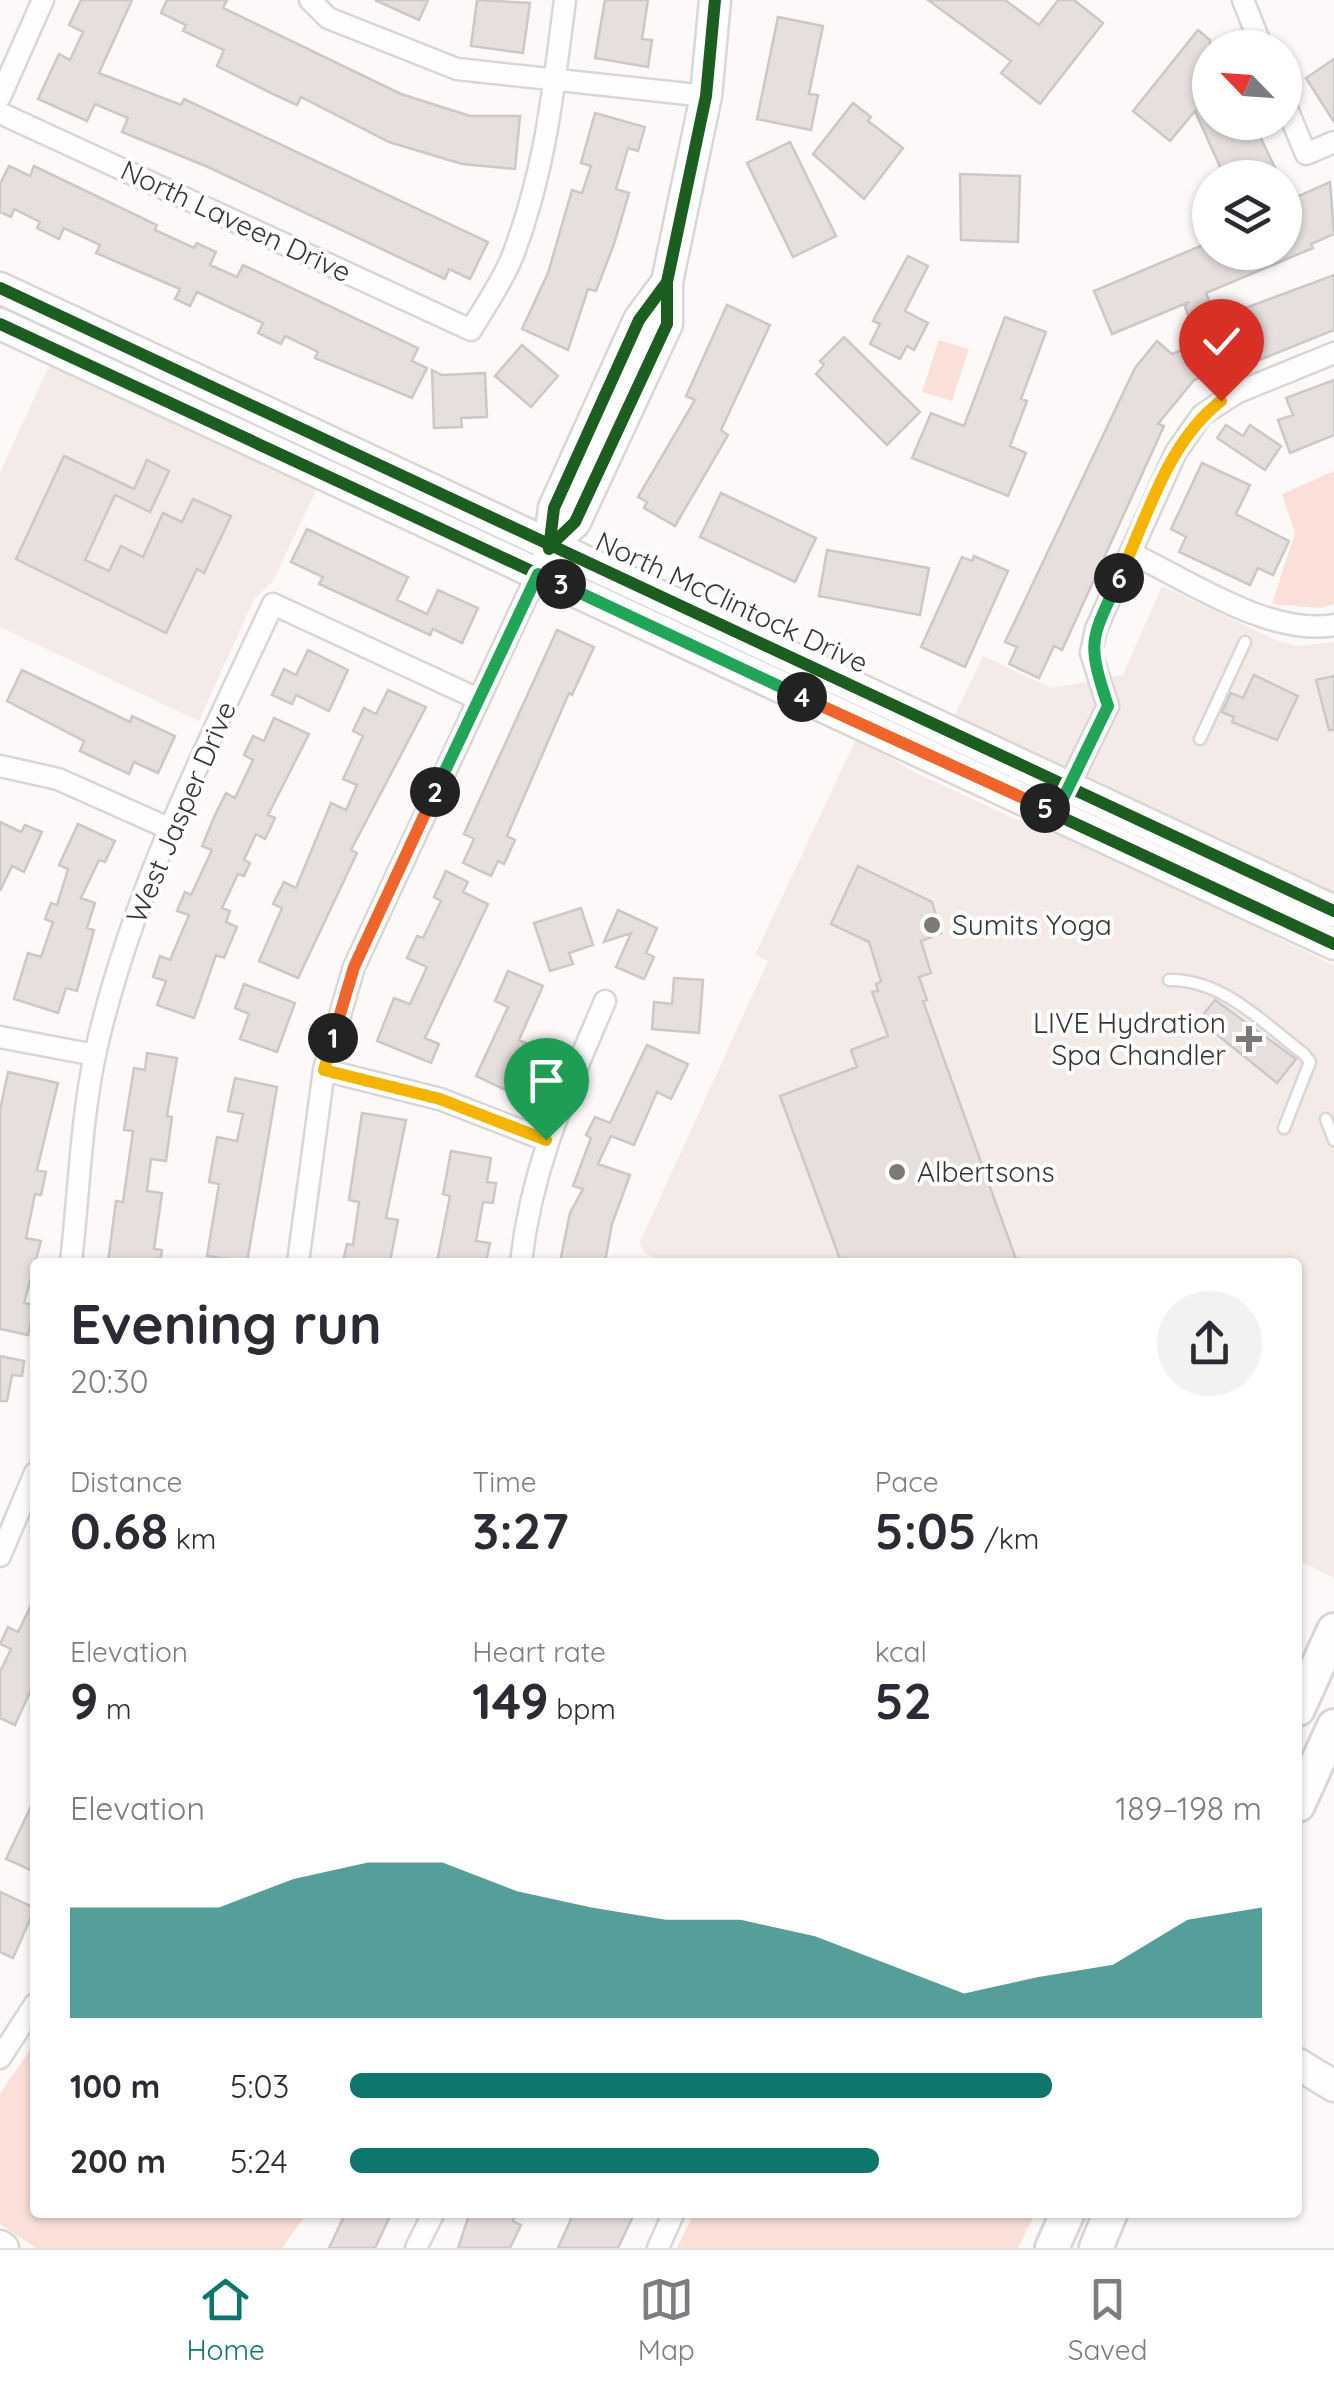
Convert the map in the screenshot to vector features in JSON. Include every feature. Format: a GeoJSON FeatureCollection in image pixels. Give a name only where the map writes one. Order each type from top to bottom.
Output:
{"type":"FeatureCollection","features":[{"type":"Feature","properties":{"kind":"main road"},"geometry":{"type":"LineString","coordinates":[[545,559],[574,522],[666,324],[667,282],[706,96],[715,0]]}},
{"type":"Feature","properties":{"kind":"main road","name":"North McClintock Drive"},"geometry":{"type":"LineString","coordinates":[[0,288],[545,559],[1062,799],[1334,911]]}},
{"type":"Feature","properties":{"kind":"main road","name":"North McClintock Drive"},"geometry":{"type":"LineString","coordinates":[[0,324],[545,559]]}},
{"type":"Feature","properties":{"kind":"main road","name":"North McClintock Drive"},"geometry":{"type":"LineString","coordinates":[[1062,799],[1334,944]]}},
{"type":"Feature","properties":{"kind":"main road"},"geometry":{"type":"LineString","coordinates":[[1302,1700],[1334,1630]]}},
{"type":"Feature","properties":{"kind":"main road"},"geometry":{"type":"LineString","coordinates":[[1302,1796],[1334,1726]]}},
{"type":"Feature","properties":{"kind":"main road"},"geometry":{"type":"LineString","coordinates":[[1302,2066],[1334,2086]]}},
{"type":"Feature","properties":{"kind":"main road"},"geometry":{"type":"LineString","coordinates":[[1052,2248],[1065,2218]]}},
{"type":"Feature","properties":{"kind":"main road"},"geometry":{"type":"LineString","coordinates":[[1096,2248],[1109,2218]]}},
{"type":"Feature","properties":{"kind":"street"},"geometry":{"type":"LineString","coordinates":[[0,98],[43,0]]}},
{"type":"Feature","properties":{"kind":"street"},"geometry":{"type":"LineString","coordinates":[[310,0],[328,18],[457,69],[706,96]]}},
{"type":"Feature","properties":{"kind":"street"},"geometry":{"type":"LineString","coordinates":[[558,78],[565,0]]}},
{"type":"Feature","properties":{"kind":"street"},"geometry":{"type":"LineString","coordinates":[[1243,0],[1255,30]]}},
{"type":"Feature","properties":{"kind":"street","name":"North Laveen Drive"},"geometry":{"type":"LineString","coordinates":[[0,113],[472,330],[512,257],[536,186],[558,78]]}},
{"type":"Feature","properties":{"kind":"street"},"geometry":{"type":"LineString","coordinates":[[1300,140],[1306,154],[1334,142]]}},
{"type":"Feature","properties":{"kind":"street"},"geometry":{"type":"LineString","coordinates":[[1062,799],[1108,706],[1092,653],[1096,629],[1176,452],[1202,415],[1236,394],[1334,353]]}},
{"type":"Feature","properties":{"kind":"street"},"geometry":{"type":"LineString","coordinates":[[1131,553],[1270,620],[1306,628],[1334,625]]}},
{"type":"Feature","properties":{"kind":"street"},"geometry":{"type":"LineString","coordinates":[[299,1258],[324,1070],[354,967],[545,559]]}},
{"type":"Feature","properties":{"kind":"street","name":"West Jasper Drive"},"geometry":{"type":"LineString","coordinates":[[71,1258],[95,1055],[137,906],[168,828],[273,604],[478,700]]}},
{"type":"Feature","properties":{"kind":"street"},"geometry":{"type":"LineString","coordinates":[[0,766],[58,779],[168,828]]}},
{"type":"Feature","properties":{"kind":"street"},"geometry":{"type":"LineString","coordinates":[[521,1258],[528,1201],[546,1140],[604,1001]]}},
{"type":"Feature","properties":{"kind":"street"},"geometry":{"type":"LineString","coordinates":[[0,1037],[95,1055]]}},
{"type":"Feature","properties":{"kind":"street"},"geometry":{"type":"LineString","coordinates":[[324,1070],[440,1099],[546,1140]]}},
{"type":"Feature","properties":{"kind":"street"},"geometry":{"type":"LineString","coordinates":[[0,1556],[30,1484]]}},
{"type":"Feature","properties":{"kind":"street"},"geometry":{"type":"LineString","coordinates":[[0,2058],[30,2012]]}},
{"type":"Feature","properties":{"kind":"street"},"geometry":{"type":"LineString","coordinates":[[416,2248],[431,2218]]}},
{"type":"Feature","properties":{"kind":"street"},"geometry":{"type":"LineString","coordinates":[[658,2248],[671,2218]]}},
{"type":"Feature","properties":{"kind":"lane"},"geometry":{"type":"LineString","coordinates":[[1200,739],[1244,642]]}},
{"type":"Feature","properties":{"kind":"lane"},"geometry":{"type":"LineString","coordinates":[[1169,980],[1190,980],[1220,990],[1304,1054],[1310,1062],[1308,1072],[1284,1128]]}},
{"type":"Feature","properties":{"kind":"lane"},"geometry":{"type":"LineString","coordinates":[[1326,1119],[1334,1140]]}},
{"type":"Feature","properties":{"kind":"shaded area"},"geometry":{"type":"Polygon","coordinates":[[[939,340],[969,349],[952,401],[922,392],[939,340]]]}},
{"type":"Feature","properties":{"kind":"shaded area"},"geometry":{"type":"Polygon","coordinates":[[[52,360],[319,484],[273,581],[254,599],[199,721],[0,627],[0,472],[52,360]]]}},
{"type":"Feature","properties":{"kind":"shaded area"},"geometry":{"type":"Polygon","coordinates":[[[1334,471],[1334,604],[1321,608],[1272,604],[1295,533],[1282,494],[1334,471]]]}},
{"type":"Feature","properties":{"kind":"shaded area"},"geometry":{"type":"Polygon","coordinates":[[[1162,586],[1278,641],[1297,646],[1334,642],[1334,897],[953,719],[983,656],[1051,688],[1123,675],[1162,586]]]}},
{"type":"Feature","properties":{"kind":"shaded area"},"geometry":{"type":"Polygon","coordinates":[[[857,737],[914,772],[1015,819],[1077,838],[1334,966],[1334,1578],[1302,1562],[1302,1258],[656,1258],[644,1253],[640,1242],[768,961],[755,955],[857,737]]]}},
{"type":"Feature","properties":{"kind":"shaded area"},"geometry":{"type":"Polygon","coordinates":[[[30,2049],[30,2218],[303,2218],[282,2248],[36,2248],[0,2224],[0,2094],[30,2049]]]}},
{"type":"Feature","properties":{"kind":"shaded area"},"geometry":{"type":"Polygon","coordinates":[[[691,2218],[1033,2218],[1018,2248],[677,2248],[691,2218]]]}},
{"type":"Feature","properties":{"kind":"building"},"geometry":{"type":"Polygon","coordinates":[[[81,0],[132,0],[99,73],[181,105],[184,99],[488,242],[470,279],[449,269],[445,279],[208,167],[122,132],[128,118],[95,104],[87,121],[38,99],[59,54],[70,60],[83,32],[69,25],[81,0]]]}},
{"type":"Feature","properties":{"kind":"building"},"geometry":{"type":"Polygon","coordinates":[[[167,0],[227,0],[223,8],[401,94],[470,116],[520,116],[515,169],[462,164],[389,142],[301,97],[297,105],[273,94],[217,66],[224,50],[183,31],[186,25],[161,13],[167,0]]]}},
{"type":"Feature","properties":{"kind":"building"},"geometry":{"type":"Polygon","coordinates":[[[375,0],[428,0],[419,20],[375,0]]]}},
{"type":"Feature","properties":{"kind":"building"},"geometry":{"type":"Polygon","coordinates":[[[477,0],[530,3],[523,53],[471,46],[477,0]]]}},
{"type":"Feature","properties":{"kind":"building"},"geometry":{"type":"Polygon","coordinates":[[[605,0],[648,0],[642,39],[652,40],[648,67],[595,58],[605,0]]]}},
{"type":"Feature","properties":{"kind":"building"},"geometry":{"type":"Polygon","coordinates":[[[928,0],[1005,0],[1039,25],[1058,0],[1074,0],[1103,23],[1040,104],[1001,73],[1011,61],[928,0]]]}},
{"type":"Feature","properties":{"kind":"building"},"geometry":{"type":"Polygon","coordinates":[[[778,17],[823,26],[809,94],[818,95],[811,130],[757,119],[778,17]]]}},
{"type":"Feature","properties":{"kind":"building"},"geometry":{"type":"Polygon","coordinates":[[[1192,37],[1192,115],[1170,141],[1133,111],[1192,37]]]}},
{"type":"Feature","properties":{"kind":"building"},"geometry":{"type":"Polygon","coordinates":[[[1334,59],[1334,122],[1306,78],[1334,59]]]}},
{"type":"Feature","properties":{"kind":"building"},"geometry":{"type":"Polygon","coordinates":[[[853,103],[871,117],[868,121],[903,148],[864,199],[813,154],[853,103]]]}},
{"type":"Feature","properties":{"kind":"building"},"geometry":{"type":"Polygon","coordinates":[[[595,113],[645,127],[638,151],[628,148],[616,189],[629,193],[614,244],[596,291],[588,289],[568,350],[522,329],[548,273],[572,190],[582,193],[591,166],[581,163],[595,113]]]}},
{"type":"Feature","properties":{"kind":"building"},"geometry":{"type":"Polygon","coordinates":[[[1208,140],[1262,140],[1271,160],[1217,160],[1208,140]]]}},
{"type":"Feature","properties":{"kind":"building"},"geometry":{"type":"Polygon","coordinates":[[[790,142],[836,236],[793,257],[747,163],[790,142]]]}},
{"type":"Feature","properties":{"kind":"building"},"geometry":{"type":"Polygon","coordinates":[[[9,166],[30,176],[34,166],[157,225],[155,230],[194,248],[197,243],[216,252],[210,265],[237,277],[243,265],[418,348],[412,361],[427,368],[412,398],[315,358],[318,352],[285,336],[281,344],[258,333],[263,323],[197,292],[190,306],[175,299],[180,289],[96,253],[100,245],[64,228],[59,239],[37,228],[40,222],[14,209],[11,217],[0,212],[0,184],[9,166]]]}},
{"type":"Feature","properties":{"kind":"building"},"geometry":{"type":"Polygon","coordinates":[[[960,174],[1020,176],[1018,242],[961,240],[960,174]]]}},
{"type":"Feature","properties":{"kind":"building"},"geometry":{"type":"Polygon","coordinates":[[[1330,182],[1334,234],[1302,253],[1302,194],[1330,182]]]}},
{"type":"Feature","properties":{"kind":"building"},"geometry":{"type":"Polygon","coordinates":[[[1192,250],[1192,270],[1261,270],[1206,293],[1216,319],[1334,275],[1334,330],[1232,371],[1230,365],[1194,380],[1158,424],[1164,426],[1062,650],[1054,646],[1039,678],[1009,664],[1017,647],[1005,642],[1135,368],[1157,341],[1172,354],[1199,343],[1185,307],[1189,302],[1112,334],[1094,291],[1192,250]]]}},
{"type":"Feature","properties":{"kind":"building"},"geometry":{"type":"Polygon","coordinates":[[[908,256],[928,266],[905,311],[928,323],[914,350],[907,346],[900,359],[870,344],[880,324],[873,321],[908,256]]]}},
{"type":"Feature","properties":{"kind":"building"},"geometry":{"type":"Polygon","coordinates":[[[727,305],[770,325],[721,430],[728,435],[675,526],[644,508],[647,502],[638,497],[695,400],[686,396],[727,305]]]}},
{"type":"Feature","properties":{"kind":"building"},"geometry":{"type":"Polygon","coordinates":[[[1005,317],[1046,332],[1021,399],[1027,401],[1010,446],[1026,453],[1008,496],[912,458],[931,413],[964,426],[1005,317]]]}},
{"type":"Feature","properties":{"kind":"building"},"geometry":{"type":"Polygon","coordinates":[[[844,337],[920,412],[887,445],[816,374],[824,365],[820,361],[844,337]]]}},
{"type":"Feature","properties":{"kind":"building"},"geometry":{"type":"Polygon","coordinates":[[[522,345],[558,376],[531,407],[495,376],[522,345]]]}},
{"type":"Feature","properties":{"kind":"building"},"geometry":{"type":"Polygon","coordinates":[[[432,370],[442,375],[485,373],[487,417],[461,418],[462,427],[434,428],[432,370]]]}},
{"type":"Feature","properties":{"kind":"building"},"geometry":{"type":"Polygon","coordinates":[[[1334,380],[1334,435],[1290,453],[1278,420],[1293,415],[1286,398],[1334,380]]]}},
{"type":"Feature","properties":{"kind":"building"},"geometry":{"type":"Polygon","coordinates":[[[1226,425],[1243,436],[1250,425],[1281,446],[1265,470],[1217,438],[1226,425]]]}},
{"type":"Feature","properties":{"kind":"building"},"geometry":{"type":"Polygon","coordinates":[[[64,456],[134,489],[147,460],[169,471],[150,512],[115,495],[85,560],[109,571],[121,546],[143,557],[163,513],[182,522],[193,499],[231,516],[204,573],[197,569],[166,633],[16,559],[64,456]]]}},
{"type":"Feature","properties":{"kind":"building"},"geometry":{"type":"Polygon","coordinates":[[[1202,463],[1250,485],[1236,514],[1289,541],[1273,575],[1258,568],[1250,585],[1179,552],[1186,537],[1171,529],[1202,463]]]}},
{"type":"Feature","properties":{"kind":"building"},"geometry":{"type":"Polygon","coordinates":[[[721,493],[816,538],[795,582],[700,537],[721,493]]]}},
{"type":"Feature","properties":{"kind":"building"},"geometry":{"type":"Polygon","coordinates":[[[307,529],[408,577],[397,600],[427,614],[438,590],[478,608],[462,643],[433,629],[430,635],[319,584],[323,577],[291,562],[307,529]]]}},
{"type":"Feature","properties":{"kind":"building"},"geometry":{"type":"Polygon","coordinates":[[[827,550],[929,568],[920,615],[819,596],[827,550]]]}},
{"type":"Feature","properties":{"kind":"building"},"geometry":{"type":"Polygon","coordinates":[[[974,556],[1008,571],[965,667],[921,647],[962,557],[972,561],[974,556]]]}},
{"type":"Feature","properties":{"kind":"building"},"geometry":{"type":"Polygon","coordinates":[[[557,630],[594,647],[572,695],[569,693],[507,836],[515,840],[504,864],[498,861],[491,876],[463,863],[474,839],[464,834],[557,630]]]}},
{"type":"Feature","properties":{"kind":"building"},"geometry":{"type":"Polygon","coordinates":[[[308,650],[348,670],[329,711],[296,695],[292,704],[272,695],[284,669],[296,675],[308,650]]]}},
{"type":"Feature","properties":{"kind":"building"},"geometry":{"type":"Polygon","coordinates":[[[22,670],[130,722],[132,716],[175,736],[158,773],[134,762],[129,774],[80,751],[84,741],[7,701],[22,670]]]}},
{"type":"Feature","properties":{"kind":"building"},"geometry":{"type":"Polygon","coordinates":[[[1254,675],[1298,696],[1277,740],[1232,722],[1234,717],[1222,712],[1231,693],[1243,698],[1254,675]]]}},
{"type":"Feature","properties":{"kind":"building"},"geometry":{"type":"Polygon","coordinates":[[[1334,676],[1334,730],[1329,730],[1316,680],[1334,676]]]}},
{"type":"Feature","properties":{"kind":"building"},"geometry":{"type":"Polygon","coordinates":[[[388,690],[426,707],[351,850],[357,853],[298,978],[259,961],[282,908],[273,904],[284,882],[296,888],[331,803],[346,810],[357,785],[343,779],[363,736],[353,731],[364,708],[376,714],[388,690]]]}},
{"type":"Feature","properties":{"kind":"building"},"geometry":{"type":"Polygon","coordinates":[[[274,718],[309,734],[268,815],[275,818],[265,839],[256,834],[244,860],[250,863],[244,876],[238,874],[222,908],[230,911],[226,922],[237,927],[224,958],[216,955],[194,1018],[157,1005],[166,981],[153,977],[160,956],[170,960],[189,915],[177,911],[185,892],[191,895],[212,850],[202,846],[215,815],[226,793],[235,798],[253,760],[244,755],[253,736],[264,741],[274,718]]]}},
{"type":"Feature","properties":{"kind":"building"},"geometry":{"type":"Polygon","coordinates":[[[0,822],[21,832],[25,825],[42,832],[24,872],[12,866],[0,891],[0,822]]]}},
{"type":"Feature","properties":{"kind":"building"},"geometry":{"type":"Polygon","coordinates":[[[78,824],[115,841],[105,862],[99,860],[81,898],[95,903],[87,928],[94,930],[77,991],[66,988],[58,1013],[14,999],[28,953],[41,957],[53,922],[45,919],[51,903],[57,905],[68,869],[59,865],[78,824]]]}},
{"type":"Feature","properties":{"kind":"building","name":"Albertsons"},"geometry":{"type":"Polygon","coordinates":[[[858,866],[932,902],[941,933],[921,941],[931,973],[919,977],[927,1000],[923,1001],[1016,1258],[840,1258],[780,1096],[857,1067],[851,1050],[888,1036],[872,992],[878,991],[876,984],[881,981],[869,942],[831,924],[858,866]]]}},
{"type":"Feature","properties":{"kind":"building"},"geometry":{"type":"Polygon","coordinates":[[[446,871],[468,882],[463,892],[488,904],[425,1038],[439,1044],[431,1063],[377,1041],[394,998],[410,1004],[427,967],[407,958],[417,936],[423,938],[441,901],[434,897],[446,871]]]}},
{"type":"Feature","properties":{"kind":"building"},"geometry":{"type":"Polygon","coordinates":[[[581,908],[593,945],[569,953],[573,964],[550,971],[534,923],[581,908]]]}},
{"type":"Feature","properties":{"kind":"building"},"geometry":{"type":"Polygon","coordinates":[[[618,910],[657,928],[646,953],[654,957],[644,979],[616,967],[631,933],[604,942],[618,910]]]}},
{"type":"Feature","properties":{"kind":"building"},"geometry":{"type":"Polygon","coordinates":[[[508,971],[543,986],[519,1040],[539,1049],[520,1097],[476,1076],[508,1007],[495,1001],[508,971]]]}},
{"type":"Feature","properties":{"kind":"building"},"geometry":{"type":"Polygon","coordinates":[[[674,978],[703,980],[699,1033],[652,1029],[654,1002],[672,1004],[674,978]]]}},
{"type":"Feature","properties":{"kind":"building"},"geometry":{"type":"Polygon","coordinates":[[[244,984],[295,1003],[277,1052],[240,1039],[249,1014],[235,1008],[244,984]]]}},
{"type":"Feature","properties":{"kind":"building"},"geometry":{"type":"Polygon","coordinates":[[[1215,1000],[1296,1059],[1277,1083],[1199,1020],[1215,1000]]]}},
{"type":"Feature","properties":{"kind":"building"},"geometry":{"type":"Polygon","coordinates":[[[647,1045],[688,1064],[671,1099],[657,1092],[634,1145],[611,1136],[598,1164],[630,1175],[612,1224],[606,1258],[561,1258],[570,1213],[583,1189],[573,1186],[591,1138],[586,1135],[595,1117],[610,1123],[647,1045]]]}},
{"type":"Feature","properties":{"kind":"building"},"geometry":{"type":"Polygon","coordinates":[[[147,1053],[177,1058],[167,1116],[172,1117],[166,1161],[151,1159],[147,1191],[162,1193],[154,1249],[162,1250],[161,1258],[109,1258],[116,1201],[123,1202],[133,1131],[124,1130],[134,1068],[145,1070],[147,1053]]]}},
{"type":"Feature","properties":{"kind":"building"},"geometry":{"type":"Polygon","coordinates":[[[8,1072],[58,1083],[37,1170],[46,1172],[41,1195],[35,1194],[26,1238],[41,1241],[36,1258],[30,1258],[30,1281],[24,1303],[30,1304],[28,1335],[0,1329],[0,1110],[8,1072]]]}},
{"type":"Feature","properties":{"kind":"building"},"geometry":{"type":"Polygon","coordinates":[[[235,1078],[277,1087],[248,1258],[207,1256],[219,1184],[209,1182],[217,1137],[237,1141],[243,1114],[228,1111],[235,1078]]]}},
{"type":"Feature","properties":{"kind":"building"},"geometry":{"type":"Polygon","coordinates":[[[362,1113],[406,1120],[386,1218],[398,1220],[391,1258],[344,1258],[347,1244],[353,1245],[359,1202],[349,1200],[362,1113]]]}},
{"type":"Feature","properties":{"kind":"building"},"geometry":{"type":"Polygon","coordinates":[[[451,1151],[491,1158],[487,1182],[496,1183],[493,1203],[483,1202],[476,1241],[490,1243],[487,1258],[438,1258],[450,1196],[443,1194],[451,1151]]]}},
{"type":"Feature","properties":{"kind":"building"},"geometry":{"type":"Polygon","coordinates":[[[0,1356],[24,1361],[22,1376],[12,1375],[7,1401],[0,1401],[0,1356]]]}},
{"type":"Feature","properties":{"kind":"building"},"geometry":{"type":"Polygon","coordinates":[[[30,1607],[30,1692],[15,1725],[0,1718],[0,1672],[11,1649],[0,1644],[8,1627],[18,1632],[30,1607]]]}},
{"type":"Feature","properties":{"kind":"building"},"geometry":{"type":"Polygon","coordinates":[[[30,1809],[30,1870],[6,1859],[30,1809]]]}},
{"type":"Feature","properties":{"kind":"building"},"geometry":{"type":"Polygon","coordinates":[[[0,1892],[30,1906],[30,1919],[13,1958],[0,1952],[0,1892]]]}},
{"type":"Feature","properties":{"kind":"building"},"geometry":{"type":"Polygon","coordinates":[[[343,2218],[389,2218],[375,2248],[329,2248],[343,2218]]]}},
{"type":"Feature","properties":{"kind":"building"},"geometry":{"type":"Polygon","coordinates":[[[468,2218],[514,2218],[513,2221],[521,2225],[510,2248],[458,2248],[468,2218]]]}},
{"type":"Feature","properties":{"kind":"building"},"geometry":{"type":"Polygon","coordinates":[[[571,2218],[632,2218],[618,2248],[558,2248],[571,2218]]]}},
{"type":"Feature","properties":{"kind":"cycle path"},"geometry":{"type":"LineString","coordinates":[[551,545],[575,522],[667,324],[667,282],[706,96],[715,0]]}},
{"type":"Feature","properties":{"kind":"cycle path"},"geometry":{"type":"LineString","coordinates":[[549,549],[554,508],[639,320],[667,282]]}},
{"type":"Feature","properties":{"kind":"cycle path"},"geometry":{"type":"LineString","coordinates":[[0,288],[1334,911]]}},
{"type":"Feature","properties":{"kind":"cycle path"},"geometry":{"type":"LineString","coordinates":[[0,324],[1334,944]]}},
{"type":"Feature","properties":{"kind":"place","name":"Sumits Yoga"},"geometry":{"type":"Point","coordinates":[932,925]}},
{"type":"Feature","properties":{"kind":"place","name":"LIVE Hydration Spa Chandler"},"geometry":{"type":"Point","coordinates":[1249,1039]}},
{"type":"Feature","properties":{"kind":"place","name":"Albertsons"},"geometry":{"type":"Point","coordinates":[897,1172]}},
{"type":"Feature","properties":{"kind":"route"},"geometry":{"type":"LineString","coordinates":[[546,1140],[440,1099],[324,1070],[354,967],[538,574],[1056,813],[1108,706],[1092,653],[1096,629],[1176,452],[1202,415],[1221,401]]}}]}
